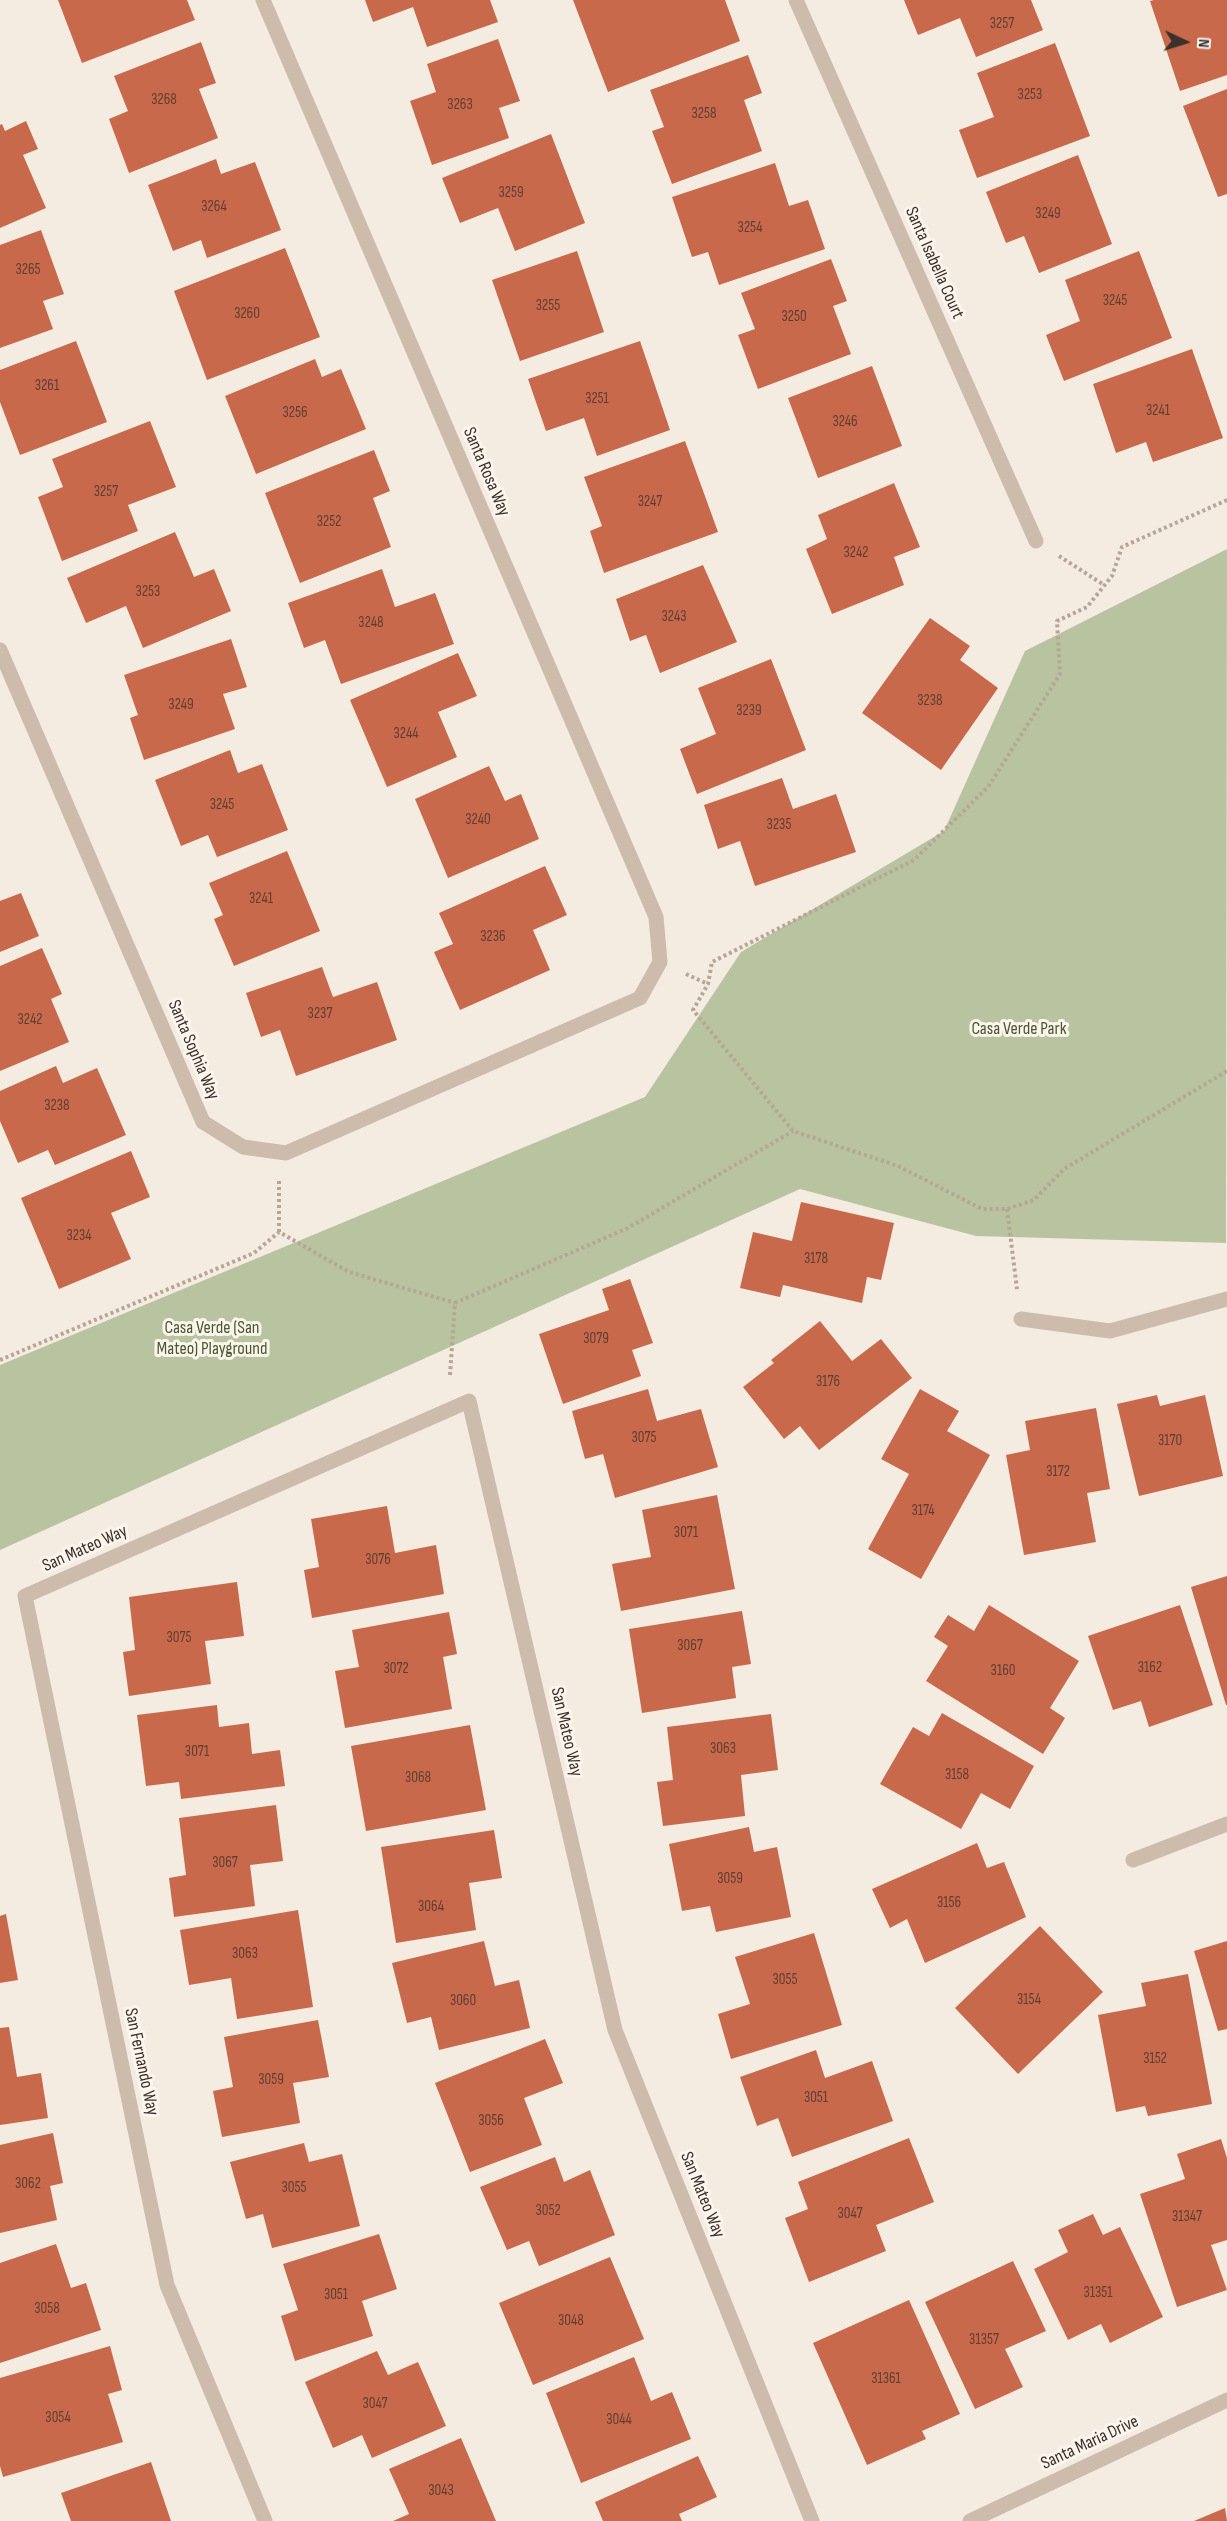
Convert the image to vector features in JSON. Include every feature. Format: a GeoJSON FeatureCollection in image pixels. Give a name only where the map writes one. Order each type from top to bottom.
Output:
{"type":"FeatureCollection","features":[{"type":"Feature","properties":{"kind":"street","name":"Santa Rosa Way"},"geometry":{"type":"LineString","coordinates":[[263,0],[656,917],[660,962]]}},
{"type":"Feature","properties":{"kind":"street","name":"Santa Isabella Court"},"geometry":{"type":"LineString","coordinates":[[796,0],[1036,541]]}},
{"type":"Feature","properties":{"kind":"street","name":"Santa Sophia Way"},"geometry":{"type":"LineString","coordinates":[[0,650],[203,1122],[243,1147],[286,1153],[640,998],[660,962]]}},
{"type":"Feature","properties":{"kind":"street"},"geometry":{"type":"LineString","coordinates":[[1021,1319],[1110,1331],[1227,1299]]}},
{"type":"Feature","properties":{"kind":"street","name":"San Mateo Way"},"geometry":{"type":"LineString","coordinates":[[25,1596],[469,1401],[615,2030],[812,2521]]}},
{"type":"Feature","properties":{"kind":"street","name":"San Fernando Way"},"geometry":{"type":"LineString","coordinates":[[25,1596],[167,2286],[265,2521]]}},
{"type":"Feature","properties":{"kind":"street"},"geometry":{"type":"LineString","coordinates":[[1133,1860],[1227,1824]]}},
{"type":"Feature","properties":{"kind":"street","name":"Santa Maria Drive"},"geometry":{"type":"LineString","coordinates":[[970,2521],[1227,2400]]}},
{"type":"Feature","properties":{"kind":"path"},"geometry":{"type":"LineString","coordinates":[[1227,500],[1122,548],[1112,576],[1087,607],[1057,621],[1060,674],[988,787],[914,860],[712,962],[708,984],[693,1010],[793,1131],[898,1166],[982,1209],[1007,1209],[1034,1200],[1064,1168],[1227,1071]]}},
{"type":"Feature","properties":{"kind":"path"},"geometry":{"type":"LineString","coordinates":[[1036,541],[1104,585]]}},
{"type":"Feature","properties":{"kind":"path"},"geometry":{"type":"LineString","coordinates":[[279,1232],[349,1272],[455,1303],[628,1228],[793,1131]]}},
{"type":"Feature","properties":{"kind":"path"},"geometry":{"type":"LineString","coordinates":[[278,1152],[279,1232]]}},
{"type":"Feature","properties":{"kind":"path"},"geometry":{"type":"LineString","coordinates":[[1007,1209],[1021,1319]]}},
{"type":"Feature","properties":{"kind":"path"},"geometry":{"type":"LineString","coordinates":[[0,1360],[254,1253],[279,1232]]}},
{"type":"Feature","properties":{"kind":"path"},"geometry":{"type":"LineString","coordinates":[[448,1410],[455,1303]]}},
{"type":"Feature","properties":{"kind":"green space","name":"Casa Verde Park"},"geometry":{"type":"Polygon","coordinates":[[[1227,549],[1226,1243],[976,1236],[800,1189],[0,1550],[0,1365],[645,1097],[741,952],[944,831],[1025,651],[1227,549]]]}},
{"type":"Feature","properties":{"kind":"building"},"geometry":{"type":"Polygon","coordinates":[[[58,0],[187,0],[195,20],[82,63],[58,0]]]}},
{"type":"Feature","properties":{"kind":"building"},"geometry":{"type":"Polygon","coordinates":[[[365,0],[490,0],[498,22],[427,47],[413,7],[373,22],[365,0]]]}},
{"type":"Feature","properties":{"kind":"building"},"geometry":{"type":"Polygon","coordinates":[[[573,0],[725,0],[740,41],[608,92],[573,0]]]}},
{"type":"Feature","properties":{"kind":"building"},"geometry":{"type":"Polygon","coordinates":[[[904,0],[1031,0],[1043,30],[976,57],[960,18],[918,35],[904,0]]]}},
{"type":"Feature","properties":{"kind":"building"},"geometry":{"type":"Polygon","coordinates":[[[1227,0],[1227,75],[1180,91],[1150,1],[1227,0]]]}},
{"type":"Feature","properties":{"kind":"building"},"geometry":{"type":"Polygon","coordinates":[[[498,39],[520,101],[499,108],[509,138],[432,165],[410,101],[436,92],[427,64],[498,39]]]}},
{"type":"Feature","properties":{"kind":"building"},"geometry":{"type":"Polygon","coordinates":[[[201,42],[216,83],[199,89],[218,138],[129,173],[109,119],[128,111],[114,76],[201,42]]]}},
{"type":"Feature","properties":{"kind":"building"},"geometry":{"type":"Polygon","coordinates":[[[1055,43],[1090,136],[977,178],[959,130],[994,117],[977,73],[1055,43]]]}},
{"type":"Feature","properties":{"kind":"building"},"geometry":{"type":"Polygon","coordinates":[[[748,55],[762,93],[744,100],[762,151],[672,184],[652,131],[664,127],[650,90],[748,55]]]}},
{"type":"Feature","properties":{"kind":"building"},"geometry":{"type":"Polygon","coordinates":[[[1227,89],[1227,194],[1218,197],[1183,106],[1227,89]]]}},
{"type":"Feature","properties":{"kind":"building"},"geometry":{"type":"Polygon","coordinates":[[[26,121],[38,149],[23,155],[46,208],[0,228],[0,125],[2,124],[5,131],[26,121]]]}},
{"type":"Feature","properties":{"kind":"building"},"geometry":{"type":"Polygon","coordinates":[[[551,134],[585,223],[515,251],[498,208],[460,223],[442,178],[551,134]]]}},
{"type":"Feature","properties":{"kind":"building"},"geometry":{"type":"Polygon","coordinates":[[[1078,155],[1112,244],[1039,273],[1024,236],[1006,243],[986,192],[1078,155]]]}},
{"type":"Feature","properties":{"kind":"building"},"geometry":{"type":"Polygon","coordinates":[[[216,159],[221,174],[255,162],[281,230],[207,258],[201,240],[173,251],[148,185],[216,159]]]}},
{"type":"Feature","properties":{"kind":"building"},"geometry":{"type":"Polygon","coordinates":[[[775,163],[789,206],[808,200],[825,249],[719,285],[708,252],[692,257],[672,197],[775,163]]]}},
{"type":"Feature","properties":{"kind":"building"},"geometry":{"type":"Polygon","coordinates":[[[41,230],[64,294],[43,301],[53,329],[0,348],[0,245],[41,230]]]}},
{"type":"Feature","properties":{"kind":"building"},"geometry":{"type":"Polygon","coordinates":[[[285,248],[320,337],[207,380],[174,291],[285,248]]]}},
{"type":"Feature","properties":{"kind":"building"},"geometry":{"type":"Polygon","coordinates":[[[577,251],[604,332],[520,361],[492,280],[577,251]]]}},
{"type":"Feature","properties":{"kind":"building"},"geometry":{"type":"Polygon","coordinates":[[[1139,251],[1172,338],[1064,381],[1046,335],[1080,321],[1065,280],[1139,251]]]}},
{"type":"Feature","properties":{"kind":"building"},"geometry":{"type":"Polygon","coordinates":[[[831,259],[847,301],[833,306],[851,354],[758,389],[738,335],[755,329],[741,293],[831,259]]]}},
{"type":"Feature","properties":{"kind":"building"},"geometry":{"type":"Polygon","coordinates":[[[76,341],[107,422],[20,455],[0,402],[0,370],[76,341]]]}},
{"type":"Feature","properties":{"kind":"building"},"geometry":{"type":"Polygon","coordinates":[[[640,341],[670,430],[597,456],[584,418],[546,431],[528,379],[640,341]]]}},
{"type":"Feature","properties":{"kind":"building"},"geometry":{"type":"Polygon","coordinates":[[[1192,349],[1223,438],[1153,462],[1146,442],[1116,453],[1093,384],[1192,349]]]}},
{"type":"Feature","properties":{"kind":"building"},"geometry":{"type":"Polygon","coordinates":[[[315,359],[322,377],[341,369],[366,429],[256,474],[225,396],[315,359]]]}},
{"type":"Feature","properties":{"kind":"building"},"geometry":{"type":"Polygon","coordinates":[[[872,366],[902,446],[818,478],[788,398],[872,366]]]}},
{"type":"Feature","properties":{"kind":"building"},"geometry":{"type":"Polygon","coordinates":[[[150,421],[176,487],[128,505],[138,531],[62,561],[38,497],[63,487],[52,459],[150,421]]]}},
{"type":"Feature","properties":{"kind":"building"},"geometry":{"type":"Polygon","coordinates":[[[685,441],[718,532],[604,573],[590,531],[602,526],[584,477],[685,441]]]}},
{"type":"Feature","properties":{"kind":"building"},"geometry":{"type":"Polygon","coordinates":[[[374,450],[390,491],[373,498],[391,547],[300,583],[265,493],[374,450]]]}},
{"type":"Feature","properties":{"kind":"building"},"geometry":{"type":"Polygon","coordinates":[[[894,483],[920,547],[894,557],[904,585],[832,614],[806,549],[827,539],[818,515],[894,483]]]}},
{"type":"Feature","properties":{"kind":"building"},"geometry":{"type":"Polygon","coordinates":[[[175,532],[194,577],[214,569],[231,611],[143,648],[126,606],[86,623],[67,578],[175,532]]]}},
{"type":"Feature","properties":{"kind":"building"},"geometry":{"type":"Polygon","coordinates":[[[703,565],[737,642],[660,673],[646,635],[630,641],[616,599],[703,565]]]}},
{"type":"Feature","properties":{"kind":"building"},"geometry":{"type":"Polygon","coordinates":[[[382,569],[395,607],[435,593],[454,644],[341,684],[325,640],[304,648],[288,603],[382,569]]]}},
{"type":"Feature","properties":{"kind":"building"},"geometry":{"type":"Polygon","coordinates":[[[930,618],[970,646],[960,660],[998,688],[941,770],[862,713],[930,618]]]}},
{"type":"Feature","properties":{"kind":"building"},"geometry":{"type":"Polygon","coordinates":[[[231,639],[247,687],[223,694],[235,729],[144,760],[130,718],[138,715],[124,675],[231,639]]]}},
{"type":"Feature","properties":{"kind":"building"},"geometry":{"type":"Polygon","coordinates":[[[458,653],[477,696],[438,712],[457,757],[387,787],[350,700],[458,653]]]}},
{"type":"Feature","properties":{"kind":"building"},"geometry":{"type":"Polygon","coordinates":[[[771,659],[806,750],[697,794],[680,749],[716,734],[698,688],[771,659]]]}},
{"type":"Feature","properties":{"kind":"building"},"geometry":{"type":"Polygon","coordinates":[[[230,750],[238,773],[262,764],[288,830],[217,857],[208,835],[181,846],[155,780],[230,750]]]}},
{"type":"Feature","properties":{"kind":"building"},"geometry":{"type":"Polygon","coordinates":[[[489,766],[505,801],[521,794],[539,839],[448,878],[415,799],[489,766]]]}},
{"type":"Feature","properties":{"kind":"building"},"geometry":{"type":"Polygon","coordinates":[[[782,778],[793,809],[836,794],[856,852],[755,886],[740,841],[718,849],[704,805],[782,778]]]}},
{"type":"Feature","properties":{"kind":"building"},"geometry":{"type":"Polygon","coordinates":[[[287,851],[320,931],[234,966],[214,919],[223,915],[209,883],[287,851]]]}},
{"type":"Feature","properties":{"kind":"building"},"geometry":{"type":"Polygon","coordinates":[[[545,866],[567,915],[533,930],[550,970],[460,1010],[434,952],[453,944],[439,913],[545,866]]]}},
{"type":"Feature","properties":{"kind":"building"},"geometry":{"type":"Polygon","coordinates":[[[21,893],[39,936],[0,952],[0,901],[21,893]]]}},
{"type":"Feature","properties":{"kind":"building"},"geometry":{"type":"Polygon","coordinates":[[[42,948],[62,994],[51,999],[69,1042],[0,1071],[0,966],[42,948]]]}},
{"type":"Feature","properties":{"kind":"building"},"geometry":{"type":"Polygon","coordinates":[[[322,967],[333,997],[377,982],[397,1040],[296,1076],[280,1030],[261,1037],[246,993],[322,967]]]}},
{"type":"Feature","properties":{"kind":"building"},"geometry":{"type":"Polygon","coordinates":[[[56,1066],[63,1083],[97,1068],[126,1135],[55,1165],[48,1150],[18,1163],[0,1121],[0,1091],[56,1066]]]}},
{"type":"Feature","properties":{"kind":"building"},"geometry":{"type":"Polygon","coordinates":[[[131,1151],[150,1197],[111,1213],[131,1259],[59,1289],[21,1198],[131,1151]]]}},
{"type":"Feature","properties":{"kind":"building"},"geometry":{"type":"Polygon","coordinates":[[[801,1202],[894,1223],[881,1280],[867,1277],[862,1303],[783,1285],[780,1297],[740,1288],[753,1232],[792,1241],[801,1202]]]}},
{"type":"Feature","properties":{"kind":"building"},"geometry":{"type":"Polygon","coordinates":[[[630,1279],[653,1343],[632,1350],[641,1376],[563,1404],[539,1334],[609,1310],[602,1289],[630,1279]]]}},
{"type":"Feature","properties":{"kind":"building"},"geometry":{"type":"Polygon","coordinates":[[[820,1321],[852,1361],[881,1339],[912,1378],[819,1450],[800,1426],[784,1439],[743,1387],[774,1363],[771,1360],[820,1321]]]}},
{"type":"Feature","properties":{"kind":"building"},"geometry":{"type":"Polygon","coordinates":[[[648,1389],[657,1421],[701,1409],[718,1467],[615,1498],[603,1454],[585,1459],[572,1411],[648,1389]]]}},
{"type":"Feature","properties":{"kind":"building"},"geometry":{"type":"Polygon","coordinates":[[[920,1389],[959,1411],[947,1431],[990,1455],[921,1579],[868,1549],[909,1474],[881,1459],[920,1389]]]}},
{"type":"Feature","properties":{"kind":"building"},"geometry":{"type":"Polygon","coordinates":[[[1157,1395],[1160,1406],[1205,1395],[1223,1476],[1139,1496],[1117,1404],[1157,1395]]]}},
{"type":"Feature","properties":{"kind":"building"},"geometry":{"type":"Polygon","coordinates":[[[1096,1408],[1110,1489],[1087,1493],[1096,1542],[1024,1555],[1006,1455],[1030,1450],[1025,1421],[1096,1408]]]}},
{"type":"Feature","properties":{"kind":"building"},"geometry":{"type":"Polygon","coordinates":[[[717,1495],[735,1589],[621,1611],[612,1564],[651,1557],[642,1510],[717,1495]]]}},
{"type":"Feature","properties":{"kind":"building"},"geometry":{"type":"Polygon","coordinates":[[[387,1506],[395,1553],[436,1545],[444,1594],[312,1618],[304,1570],[319,1567],[311,1519],[387,1506]]]}},
{"type":"Feature","properties":{"kind":"building"},"geometry":{"type":"Polygon","coordinates":[[[1227,1576],[1227,1705],[1226,1705],[1191,1587],[1227,1576]]]}},
{"type":"Feature","properties":{"kind":"building"},"geometry":{"type":"Polygon","coordinates":[[[237,1582],[244,1636],[205,1641],[211,1684],[129,1696],[123,1652],[135,1650],[129,1597],[237,1582]]]}},
{"type":"Feature","properties":{"kind":"building"},"geometry":{"type":"Polygon","coordinates":[[[989,1605],[1079,1661],[1050,1708],[1065,1718],[1043,1754],[926,1681],[948,1646],[934,1637],[948,1615],[974,1631],[989,1605]]]}},
{"type":"Feature","properties":{"kind":"building"},"geometry":{"type":"Polygon","coordinates":[[[1180,1605],[1213,1705],[1149,1727],[1141,1701],[1113,1710],[1088,1636],[1180,1605]]]}},
{"type":"Feature","properties":{"kind":"building"},"geometry":{"type":"Polygon","coordinates":[[[742,1611],[751,1664],[732,1667],[736,1698],[642,1713],[629,1629],[742,1611]]]}},
{"type":"Feature","properties":{"kind":"building"},"geometry":{"type":"Polygon","coordinates":[[[449,1612],[457,1654],[443,1657],[452,1709],[345,1728],[335,1671],[359,1667],[352,1630],[449,1612]]]}},
{"type":"Feature","properties":{"kind":"building"},"geometry":{"type":"Polygon","coordinates":[[[217,1705],[219,1727],[249,1723],[252,1754],[280,1750],[285,1786],[181,1799],[179,1782],[146,1786],[137,1715],[217,1705]]]}},
{"type":"Feature","properties":{"kind":"building"},"geometry":{"type":"Polygon","coordinates":[[[942,1713],[1034,1766],[1010,1809],[981,1793],[961,1829],[880,1784],[913,1727],[929,1736],[942,1713]]]}},
{"type":"Feature","properties":{"kind":"building"},"geometry":{"type":"Polygon","coordinates":[[[771,1714],[778,1770],[741,1775],[745,1816],[663,1826],[657,1782],[673,1780],[667,1727],[771,1714]]]}},
{"type":"Feature","properties":{"kind":"building"},"geometry":{"type":"Polygon","coordinates":[[[470,1725],[486,1810],[366,1831],[351,1746],[470,1725]]]}},
{"type":"Feature","properties":{"kind":"building"},"geometry":{"type":"Polygon","coordinates":[[[276,1805],[283,1861],[250,1865],[255,1906],[174,1917],[169,1878],[186,1875],[179,1818],[276,1805]]]}},
{"type":"Feature","properties":{"kind":"building"},"geometry":{"type":"Polygon","coordinates":[[[749,1827],[754,1852],[777,1847],[791,1917],[716,1932],[710,1906],[682,1911],[669,1844],[749,1827]]]}},
{"type":"Feature","properties":{"kind":"building"},"geometry":{"type":"Polygon","coordinates":[[[494,1830],[502,1878],[469,1883],[476,1930],[396,1943],[381,1847],[494,1830]]]}},
{"type":"Feature","properties":{"kind":"building"},"geometry":{"type":"Polygon","coordinates":[[[977,1843],[987,1868],[1004,1862],[1026,1917],[925,1963],[907,1919],[890,1928],[872,1889],[977,1843]]]}},
{"type":"Feature","properties":{"kind":"building"},"geometry":{"type":"Polygon","coordinates":[[[298,1910],[313,2007],[237,2019],[231,1978],[189,1985],[180,1930],[298,1910]]]}},
{"type":"Feature","properties":{"kind":"building"},"geometry":{"type":"Polygon","coordinates":[[[6,1914],[18,1980],[0,1983],[0,1916],[6,1914]]]}},
{"type":"Feature","properties":{"kind":"building"},"geometry":{"type":"Polygon","coordinates":[[[1040,1926],[1103,1992],[1018,2074],[955,2008],[1040,1926]]]}},
{"type":"Feature","properties":{"kind":"building"},"geometry":{"type":"Polygon","coordinates":[[[814,1933],[842,2025],[731,2059],[718,2014],[750,2004],[735,1957],[814,1933]]]}},
{"type":"Feature","properties":{"kind":"building"},"geometry":{"type":"Polygon","coordinates":[[[484,1941],[495,1986],[519,1980],[530,2028],[439,2050],[431,2017],[407,2023],[392,1963],[484,1941]]]}},
{"type":"Feature","properties":{"kind":"building"},"geometry":{"type":"Polygon","coordinates":[[[1227,1941],[1227,2029],[1218,2031],[1194,1951],[1227,1941]]]}},
{"type":"Feature","properties":{"kind":"building"},"geometry":{"type":"Polygon","coordinates":[[[1188,1974],[1212,2104],[1148,2116],[1145,2106],[1116,2112],[1098,2015],[1146,2006],[1141,1983],[1188,1974]]]}},
{"type":"Feature","properties":{"kind":"building"},"geometry":{"type":"Polygon","coordinates":[[[318,2020],[329,2077],[293,2083],[300,2123],[222,2137],[213,2091],[233,2087],[224,2037],[318,2020]]]}},
{"type":"Feature","properties":{"kind":"building"},"geometry":{"type":"Polygon","coordinates":[[[9,2027],[17,2077],[41,2073],[48,2118],[0,2125],[0,2028],[9,2027]]]}},
{"type":"Feature","properties":{"kind":"building"},"geometry":{"type":"Polygon","coordinates":[[[545,2039],[563,2083],[524,2098],[542,2145],[470,2172],[435,2083],[545,2039]]]}},
{"type":"Feature","properties":{"kind":"building"},"geometry":{"type":"Polygon","coordinates":[[[816,2050],[825,2078],[872,2061],[893,2121],[792,2157],[778,2118],[757,2126],[740,2077],[816,2050]]]}},
{"type":"Feature","properties":{"kind":"building"},"geometry":{"type":"Polygon","coordinates":[[[53,2133],[63,2183],[50,2186],[57,2220],[0,2233],[0,2145],[53,2133]]]}},
{"type":"Feature","properties":{"kind":"building"},"geometry":{"type":"Polygon","coordinates":[[[909,2138],[934,2202],[876,2225],[886,2251],[809,2282],[785,2218],[808,2209],[798,2182],[909,2138]]]}},
{"type":"Feature","properties":{"kind":"building"},"geometry":{"type":"Polygon","coordinates":[[[1221,2139],[1227,2158],[1227,2240],[1211,2245],[1227,2290],[1177,2307],[1140,2194],[1185,2179],[1177,2154],[1221,2139]]]}},
{"type":"Feature","properties":{"kind":"building"},"geometry":{"type":"Polygon","coordinates":[[[304,2143],[309,2162],[342,2154],[360,2226],[272,2248],[263,2214],[246,2219],[230,2162],[304,2143]]]}},
{"type":"Feature","properties":{"kind":"building"},"geometry":{"type":"Polygon","coordinates":[[[555,2157],[564,2182],[590,2170],[615,2235],[539,2266],[529,2241],[507,2250],[480,2187],[555,2157]]]}},
{"type":"Feature","properties":{"kind":"building"},"geometry":{"type":"Polygon","coordinates":[[[1093,2214],[1103,2235],[1120,2227],[1163,2317],[1110,2343],[1101,2324],[1068,2340],[1034,2269],[1068,2252],[1058,2230],[1093,2214]]]}},
{"type":"Feature","properties":{"kind":"building"},"geometry":{"type":"Polygon","coordinates":[[[379,2234],[397,2289],[362,2301],[373,2336],[295,2361],[281,2316],[298,2310],[283,2264],[379,2234]]]}},
{"type":"Feature","properties":{"kind":"building"},"geometry":{"type":"Polygon","coordinates":[[[56,2244],[71,2288],[86,2283],[101,2330],[0,2363],[0,2263],[56,2244]]]}},
{"type":"Feature","properties":{"kind":"building"},"geometry":{"type":"Polygon","coordinates":[[[610,2257],[644,2339],[533,2385],[499,2303],[610,2257]]]}},
{"type":"Feature","properties":{"kind":"building"},"geometry":{"type":"Polygon","coordinates":[[[1013,2261],[1046,2331],[1005,2349],[1023,2387],[975,2409],[925,2302],[1013,2261]]]}},
{"type":"Feature","properties":{"kind":"building"},"geometry":{"type":"Polygon","coordinates":[[[909,2300],[960,2414],[922,2431],[926,2439],[867,2465],[813,2343],[909,2300]]]}},
{"type":"Feature","properties":{"kind":"building"},"geometry":{"type":"Polygon","coordinates":[[[110,2346],[122,2390],[108,2394],[123,2442],[3,2477],[0,2466],[0,2378],[110,2346]]]}},
{"type":"Feature","properties":{"kind":"building"},"geometry":{"type":"Polygon","coordinates":[[[377,2351],[388,2375],[418,2362],[446,2426],[372,2458],[362,2435],[333,2448],[305,2382],[377,2351]]]}},
{"type":"Feature","properties":{"kind":"building"},"geometry":{"type":"Polygon","coordinates":[[[634,2357],[651,2401],[672,2392],[691,2439],[581,2483],[546,2393],[634,2357]]]}},
{"type":"Feature","properties":{"kind":"building"},"geometry":{"type":"Polygon","coordinates":[[[461,2438],[496,2521],[393,2521],[409,2514],[389,2469],[461,2438]]]}},
{"type":"Feature","properties":{"kind":"building"},"geometry":{"type":"Polygon","coordinates":[[[698,2456],[717,2497],[679,2514],[682,2521],[603,2521],[595,2502],[698,2456]]]}},
{"type":"Feature","properties":{"kind":"building"},"geometry":{"type":"Polygon","coordinates":[[[151,2462],[171,2521],[71,2521],[61,2493],[151,2462]]]}},
{"type":"Feature","properties":{"kind":"building"},"geometry":{"type":"Polygon","coordinates":[[[1225,2508],[1227,2521],[1194,2521],[1225,2508]]]}},
{"type":"Feature","properties":{"kind":"park label","name":"Casa Verde (San Mateo) Playground"},"geometry":{"type":"Point","coordinates":[212,1338]}}]}
